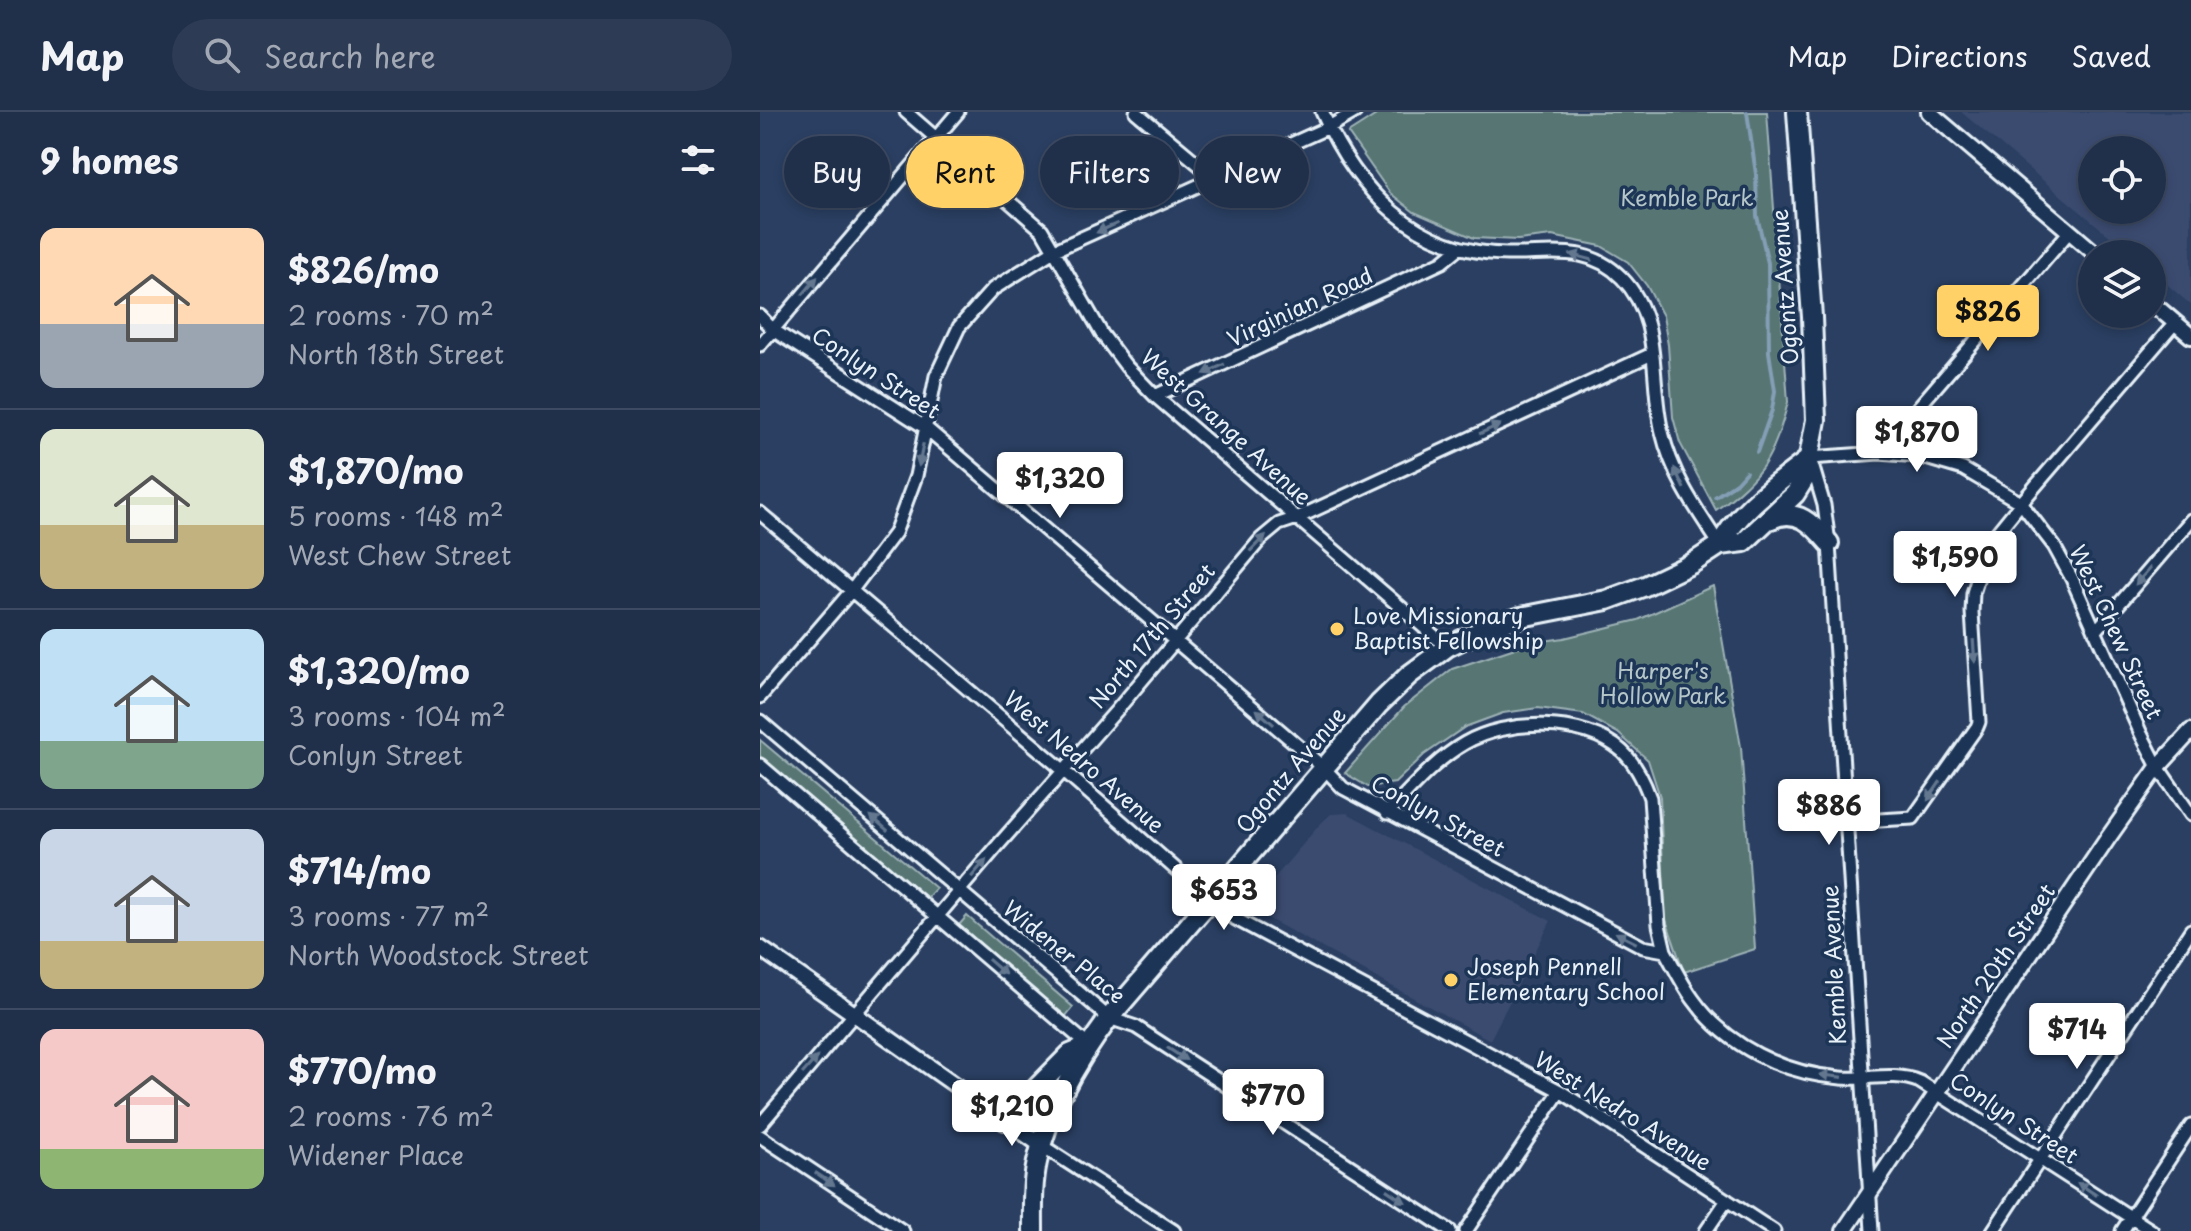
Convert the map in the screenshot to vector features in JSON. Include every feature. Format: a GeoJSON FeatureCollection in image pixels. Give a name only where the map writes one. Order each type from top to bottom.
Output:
{"type":"FeatureCollection","features":[{"type":"Feature","properties":{"kind":"main road","name":"Ogontz Avenue"},"geometry":{"type":"LineString","coordinates":[[1033,1231],[1033,1188],[1041,1145],[1063,1091],[1089,1046],[1109,1018],[1379,704],[1409,675],[1447,647],[1484,629],[1521,617],[1607,600],[1691,564],[1720,545],[1744,542],[1795,494],[1805,478],[1816,420],[1799,116]]}},
{"type":"Feature","properties":{"kind":"main road","name":"Ogontz Avenue"},"geometry":{"type":"LineString","coordinates":[[1720,545],[1729,529],[1810,458]]}},
{"type":"Feature","properties":{"kind":"main road"},"geometry":{"type":"LineString","coordinates":[[1769,520],[1779,515],[1798,515],[1816,527],[1829,543]]}},
{"type":"Feature","properties":{"kind":"main road"},"geometry":{"type":"LineString","coordinates":[[1005,1120],[1070,1054],[1089,1046]]}},
{"type":"Feature","properties":{"kind":"street","name":"West Grange Avenue"},"geometry":{"type":"LineString","coordinates":[[906,112],[934,136]]}},
{"type":"Feature","properties":{"kind":"street"},"geometry":{"type":"LineString","coordinates":[[938,136],[958,112]]}},
{"type":"Feature","properties":{"kind":"street"},"geometry":{"type":"LineString","coordinates":[[1136,112],[1195,161]]}},
{"type":"Feature","properties":{"kind":"street"},"geometry":{"type":"LineString","coordinates":[[1322,112],[1357,175],[1376,199],[1411,226],[1439,242],[1505,254],[1562,252],[1587,257],[1613,270],[1637,297],[1647,317],[1652,335],[1657,405],[1669,456],[1682,486],[1720,545]]}},
{"type":"Feature","properties":{"kind":"street"},"geometry":{"type":"LineString","coordinates":[[1309,136],[1355,112]]}},
{"type":"Feature","properties":{"kind":"street"},"geometry":{"type":"LineString","coordinates":[[1929,112],[2080,240]]}},
{"type":"Feature","properties":{"kind":"street"},"geometry":{"type":"LineString","coordinates":[[760,345],[906,173]]}},
{"type":"Feature","properties":{"kind":"street"},"geometry":{"type":"LineString","coordinates":[[760,697],[852,590],[895,533],[916,476],[936,376],[959,327],[993,289],[1055,250],[1195,187]]}},
{"type":"Feature","properties":{"kind":"street","name":"West Grange Avenue"},"geometry":{"type":"LineString","coordinates":[[1017,208],[1042,230],[1102,334],[1155,396],[1447,647]]}},
{"type":"Feature","properties":{"kind":"street"},"geometry":{"type":"LineString","coordinates":[[1879,453],[2070,231]]}},
{"type":"Feature","properties":{"kind":"street","name":"Virginian Road"},"geometry":{"type":"LineString","coordinates":[[1155,396],[1442,262],[1459,248]]}},
{"type":"Feature","properties":{"kind":"street"},"geometry":{"type":"LineString","coordinates":[[2166,315],[2191,336]]}},
{"type":"Feature","properties":{"kind":"street","name":"Conlyn Street"},"geometry":{"type":"LineString","coordinates":[[760,316],[773,330],[926,428],[1324,768],[1343,788],[1643,947],[1665,951],[1694,1001],[1730,1038],[1776,1063],[1801,1072],[1840,1078],[1895,1075],[1920,1082],[2152,1231]]}},
{"type":"Feature","properties":{"kind":"street"},"geometry":{"type":"LineString","coordinates":[[1845,822],[1913,818],[1977,727],[1973,593],[1982,562],[1995,535],[2175,323]]}},
{"type":"Feature","properties":{"kind":"street","name":"North 17th Street"},"geometry":{"type":"LineString","coordinates":[[760,1125],[1261,539],[1279,524],[1652,354]]}},
{"type":"Feature","properties":{"kind":"street","name":"West Chew Street"},"geometry":{"type":"LineString","coordinates":[[1810,458],[1879,453],[1919,456],[1963,469],[2021,503],[2054,546],[2072,579],[2158,767],[2191,815]]}},
{"type":"Feature","properties":{"kind":"street","name":"Kemble Avenue"},"geometry":{"type":"LineString","coordinates":[[1810,458],[1824,505],[1829,543],[1872,1231]]}},
{"type":"Feature","properties":{"kind":"street","name":"West Nedro Avenue"},"geometry":{"type":"LineString","coordinates":[[760,513],[1063,770],[1228,915],[1560,1091],[1774,1231]]}},
{"type":"Feature","properties":{"kind":"street"},"geometry":{"type":"LineString","coordinates":[[2095,632],[2191,520]]}},
{"type":"Feature","properties":{"kind":"street","name":"Widener Place"},"geometry":{"type":"LineString","coordinates":[[760,721],[1109,1018],[1136,1027],[1450,1231]]}},
{"type":"Feature","properties":{"kind":"street"},"geometry":{"type":"LineString","coordinates":[[1387,813],[1441,759],[1479,735],[1530,725],[1564,727],[1596,736],[1621,750],[1645,784],[1650,798],[1659,925],[1665,951]]}},
{"type":"Feature","properties":{"kind":"street","name":"North 20th Street"},"geometry":{"type":"LineString","coordinates":[[1844,1231],[2158,767],[2191,731]]}},
{"type":"Feature","properties":{"kind":"street"},"geometry":{"type":"LineString","coordinates":[[760,765],[1089,1046]]}},
{"type":"Feature","properties":{"kind":"street"},"geometry":{"type":"LineString","coordinates":[[1993,1231],[2191,930]]}},
{"type":"Feature","properties":{"kind":"street"},"geometry":{"type":"LineString","coordinates":[[760,948],[1041,1145],[1174,1231]]}},
{"type":"Feature","properties":{"kind":"street"},"geometry":{"type":"LineString","coordinates":[[1466,1231],[1560,1091]]}},
{"type":"Feature","properties":{"kind":"street"},"geometry":{"type":"LineString","coordinates":[[2122,1231],[2191,1126]]}},
{"type":"Feature","properties":{"kind":"street"},"geometry":{"type":"LineString","coordinates":[[760,1136],[903,1231]]}},
{"type":"Feature","properties":{"kind":"street"},"geometry":{"type":"LineString","coordinates":[[1706,1231],[1727,1200]]}},
{"type":"Feature","properties":{"kind":"shaded area"},"geometry":{"type":"Polygon","coordinates":[[[1961,112],[2191,112],[2191,305],[2166,284],[2166,240],[2114,240],[2095,224],[2166,224],[2166,136],[2078,136],[2078,210],[1961,112]]]}},
{"type":"Feature","properties":{"kind":"shaded area","name":"Joseph Pennell Elementary School"},"geometry":{"type":"Polygon","coordinates":[[[1347,813],[1551,921],[1490,1040],[1249,908],[1320,824],[1331,814],[1347,813]]]}},
{"type":"Feature","properties":{"kind":"green space","name":"Kemble Park"},"geometry":{"type":"Polygon","coordinates":[[[1381,112],[1767,112],[1788,402],[1771,452],[1745,487],[1716,510],[1680,443],[1673,417],[1663,316],[1647,286],[1628,262],[1601,246],[1552,236],[1518,240],[1474,238],[1414,212],[1390,193],[1348,133],[1381,112]]]}},
{"type":"Feature","properties":{"kind":"green space","name":"Harper's Hollow Park"},"geometry":{"type":"Polygon","coordinates":[[[1713,586],[1741,747],[1755,949],[1684,972],[1665,917],[1660,797],[1648,760],[1618,733],[1583,714],[1538,708],[1503,713],[1465,727],[1424,755],[1395,783],[1368,787],[1345,773],[1404,707],[1452,669],[1530,643],[1638,620],[1713,586]]]}},
{"type":"Feature","properties":{"kind":"green space"},"geometry":{"type":"Polygon","coordinates":[[[760,740],[936,888],[927,898],[760,756],[760,740]]]}},
{"type":"Feature","properties":{"kind":"green space"},"geometry":{"type":"Polygon","coordinates":[[[967,916],[1073,1007],[1065,1017],[959,925],[967,916]]]}},
{"type":"Feature","properties":{"kind":"waterway"},"geometry":{"type":"LineString","coordinates":[[1747,112],[1756,174],[1757,216],[1768,263],[1769,352],[1775,391],[1772,410],[1757,452]]}},
{"type":"Feature","properties":{"kind":"waterway"},"geometry":{"type":"LineString","coordinates":[[1715,497],[1746,472]]}},
{"type":"Feature","properties":{"kind":"place","name":"Love Missionary Baptist Fellowship"},"geometry":{"type":"Point","coordinates":[1337,629]}},
{"type":"Feature","properties":{"kind":"place","name":"Joseph Pennell Elementary School"},"geometry":{"type":"Point","coordinates":[1451,980]}}]}
